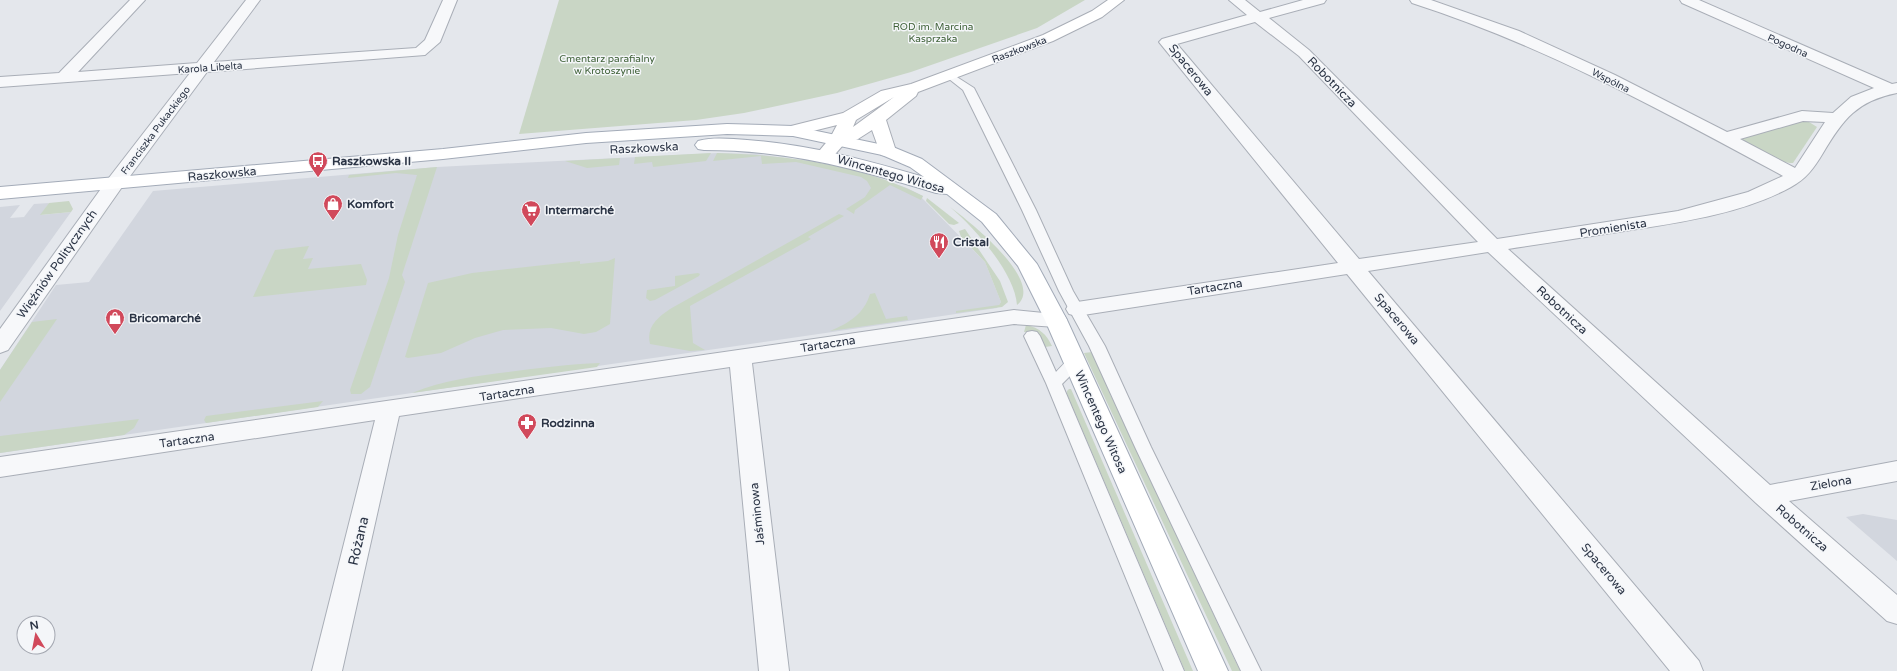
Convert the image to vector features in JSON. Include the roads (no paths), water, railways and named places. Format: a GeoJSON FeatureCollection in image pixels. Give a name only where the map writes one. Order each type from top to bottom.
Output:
{"type":"FeatureCollection","features":[{"type":"Feature","properties":{"kind":"main road","name":"Raszkowska"},"geometry":{"type":"LineString","coordinates":[[443,154],[582,151],[722,144],[778,148],[824,156],[838,140],[849,118],[887,94],[915,88],[1048,38],[1097,14],[1117,0]]}},
{"type":"Feature","properties":{"kind":"main road","name":"Raszkowska"},"geometry":{"type":"LineString","coordinates":[[0,193],[443,154],[586,138],[660,132],[727,130],[793,131],[838,140],[852,135],[877,119],[906,97],[915,88]]}},
{"type":"Feature","properties":{"kind":"main road"},"geometry":{"type":"LineString","coordinates":[[793,131],[849,118]]}},
{"type":"Feature","properties":{"kind":"main road"},"geometry":{"type":"LineString","coordinates":[[877,119],[887,151]]}},
{"type":"Feature","properties":{"kind":"main road","name":"Wincentego Witosa"},"geometry":{"type":"LineString","coordinates":[[838,140],[887,151],[916,163],[959,194],[989,218],[1028,264],[1045,297],[1066,314],[1075,363],[1213,671]]}},
{"type":"Feature","properties":{"kind":"main road","name":"Wincentego Witosa"},"geometry":{"type":"LineString","coordinates":[[824,156],[959,194]]}},
{"type":"Feature","properties":{"kind":"street"},"geometry":{"type":"LineString","coordinates":[[64,77],[138,0]]}},
{"type":"Feature","properties":{"kind":"street","name":"Franciszka Pukackiego"},"geometry":{"type":"LineString","coordinates":[[115,183],[253,0]]}},
{"type":"Feature","properties":{"kind":"street","name":"Karola Libelta"},"geometry":{"type":"LineString","coordinates":[[0,82],[420,52],[432,42],[450,0]]}},
{"type":"Feature","properties":{"kind":"street","name":"Robotnicza"},"geometry":{"type":"LineString","coordinates":[[1236,0],[1260,17],[1304,53],[1492,245],[1765,496],[1897,612]]}},
{"type":"Feature","properties":{"kind":"street"},"geometry":{"type":"LineString","coordinates":[[1260,17],[1319,0]]}},
{"type":"Feature","properties":{"kind":"street","name":"Wspólna"},"geometry":{"type":"LineString","coordinates":[[1417,0],[1498,28],[1544,47],[1596,72],[1797,176]]}},
{"type":"Feature","properties":{"kind":"street","name":"Pogodna"},"geometry":{"type":"LineString","coordinates":[[1687,0],[1893,89]]}},
{"type":"Feature","properties":{"kind":"street","name":"Spacerowa"},"geometry":{"type":"LineString","coordinates":[[1260,17],[1167,42],[1688,671]]}},
{"type":"Feature","properties":{"kind":"street","name":"Promienista"},"geometry":{"type":"LineString","coordinates":[[1354,266],[1678,217],[1747,198],[1797,176],[1806,166],[1835,118],[1855,100],[1893,89]]}},
{"type":"Feature","properties":{"kind":"street"},"geometry":{"type":"LineString","coordinates":[[1724,138],[1802,116],[1835,118]]}},
{"type":"Feature","properties":{"kind":"street","name":"Więźniów Politycznych"},"geometry":{"type":"LineString","coordinates":[[0,345],[115,183]]}},
{"type":"Feature","properties":{"kind":"street","name":"Tartaczna"},"geometry":{"type":"LineString","coordinates":[[0,467],[1014,317],[1066,314],[1354,266]]}},
{"type":"Feature","properties":{"kind":"street","name":"Tartaczna"},"geometry":{"type":"LineString","coordinates":[[1014,317],[1045,297]]}},
{"type":"Feature","properties":{"kind":"street","name":"Jaśminowa"},"geometry":{"type":"LineString","coordinates":[[740,358],[774,671]]}},
{"type":"Feature","properties":{"kind":"street","name":"Różana"},"geometry":{"type":"LineString","coordinates":[[328,671],[389,410]]}},
{"type":"Feature","properties":{"kind":"street","name":"Zielona"},"geometry":{"type":"LineString","coordinates":[[1765,496],[1897,471]]}},
{"type":"Feature","properties":{"kind":"lane"},"geometry":{"type":"LineString","coordinates":[[949,75],[968,88],[1025,202],[1066,291],[1066,314],[1097,346],[1148,457],[1251,671]]}},
{"type":"Feature","properties":{"kind":"lane"},"geometry":{"type":"LineString","coordinates":[[1032,336],[1054,383],[1174,671]]}},
{"type":"Feature","properties":{"kind":"lane"},"geometry":{"type":"LineString","coordinates":[[1054,383],[1075,363]]}},
{"type":"Feature","properties":{"kind":"place","name":"Raszkowska II"},"geometry":{"type":"Point","coordinates":[318,178]}},
{"type":"Feature","properties":{"kind":"place","name":"Komfort"},"geometry":{"type":"Point","coordinates":[333,221]}},
{"type":"Feature","properties":{"kind":"place","name":"Intermarché"},"geometry":{"type":"Point","coordinates":[531,227]}},
{"type":"Feature","properties":{"kind":"place","name":"Cristal"},"geometry":{"type":"Point","coordinates":[939,259]}},
{"type":"Feature","properties":{"kind":"place","name":"Bricomarché"},"geometry":{"type":"Point","coordinates":[115,335]}},
{"type":"Feature","properties":{"kind":"place","name":"Rodzinna"},"geometry":{"type":"Point","coordinates":[527,440]}},
{"type":"Feature","properties":{"kind":"park label","name":"ROD im. Marcina Kasprzaka"},"geometry":{"type":"Point","coordinates":[933,32]}},
{"type":"Feature","properties":{"kind":"park label","name":"Cmentarz parafialny w Krotoszynie"},"geometry":{"type":"Point","coordinates":[607,64]}}]}
